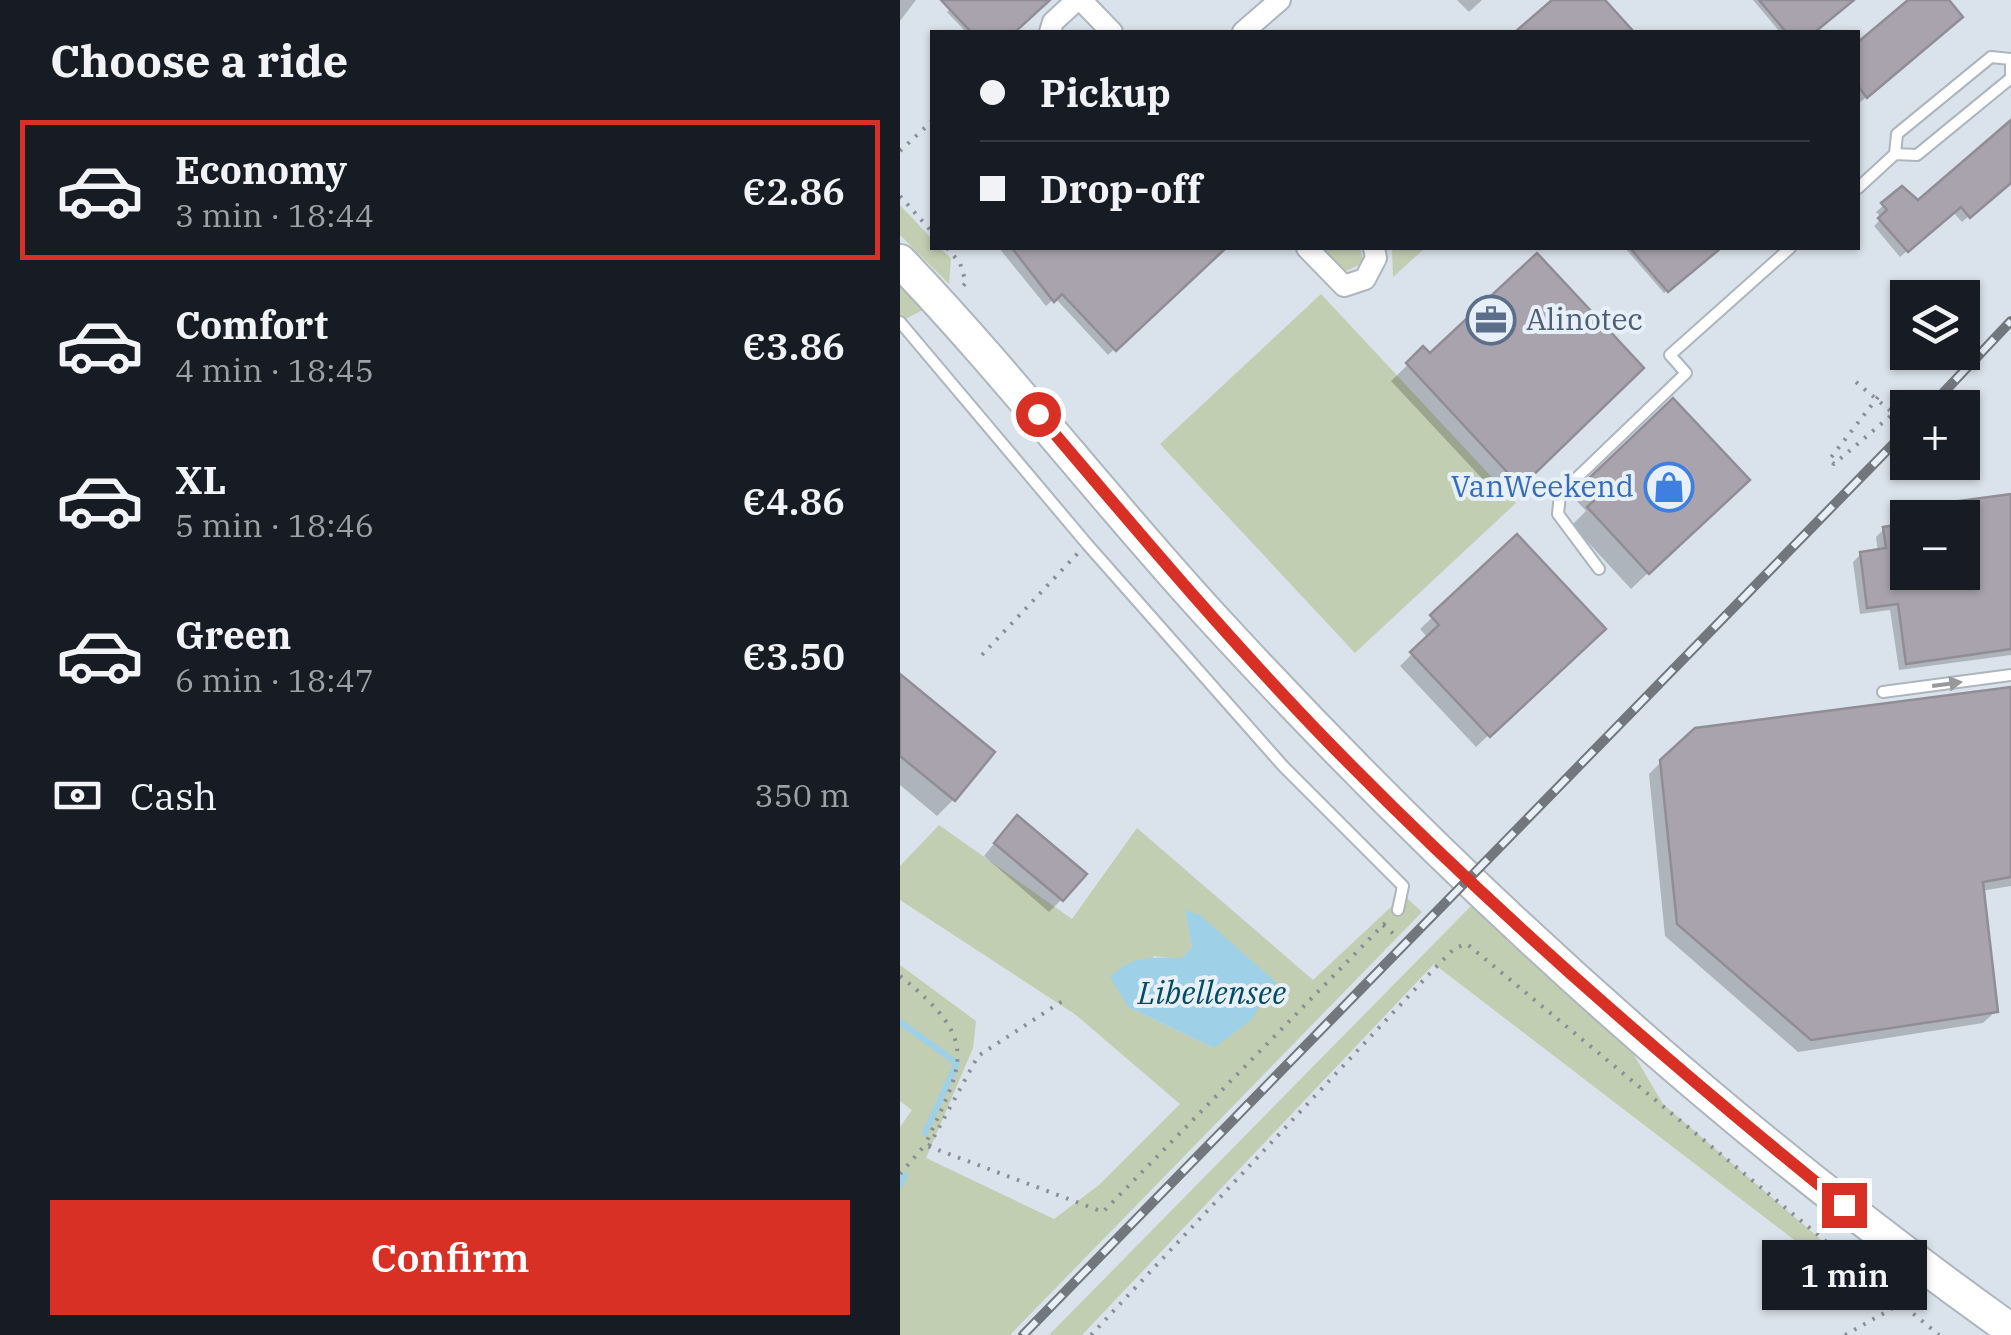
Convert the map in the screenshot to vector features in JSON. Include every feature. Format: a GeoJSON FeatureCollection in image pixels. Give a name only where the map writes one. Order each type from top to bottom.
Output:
{"type":"FeatureCollection","features":[{"type":"Feature","properties":{"kind":"main road"},"geometry":{"type":"LineString","coordinates":[[900,262],[1219,626],[1441,854],[1684,1075],[1920,1266],[2011,1330]]}},
{"type":"Feature","properties":{"kind":"main road"},"geometry":{"type":"LineString","coordinates":[[1920,1266],[1992,1335]]}},
{"type":"Feature","properties":{"kind":"street"},"geometry":{"type":"LineString","coordinates":[[1051,30],[1053,22],[1079,0],[1110,30]]}},
{"type":"Feature","properties":{"kind":"street"},"geometry":{"type":"LineString","coordinates":[[1245,30],[1280,0]]}},
{"type":"Feature","properties":{"kind":"street"},"geometry":{"type":"LineString","coordinates":[[1309,250],[1344,286],[1365,279],[1376,258],[1374,250]]}},
{"type":"Feature","properties":{"kind":"lane"},"geometry":{"type":"LineString","coordinates":[[1860,186],[1895,154],[1897,134],[1991,57],[2011,60],[2011,78],[1917,155],[1895,154]]}},
{"type":"Feature","properties":{"kind":"lane"},"geometry":{"type":"LineString","coordinates":[[1599,569],[1558,514],[1560,494],[1686,373],[1670,355],[1788,250]]}},
{"type":"Feature","properties":{"kind":"lane"},"geometry":{"type":"LineString","coordinates":[[900,322],[1087,544],[1283,766],[1403,886],[1398,910]]}},
{"type":"Feature","properties":{"kind":"lane"},"geometry":{"type":"LineString","coordinates":[[1884,692],[2011,675]]}},
{"type":"Feature","properties":{"kind":"path"},"geometry":{"type":"LineString","coordinates":[[900,152],[930,123]]}},
{"type":"Feature","properties":{"kind":"path"},"geometry":{"type":"LineString","coordinates":[[900,196],[930,230]]}},
{"type":"Feature","properties":{"kind":"path"},"geometry":{"type":"LineString","coordinates":[[944,308],[966,283],[960,262],[948,250]]}},
{"type":"Feature","properties":{"kind":"path"},"geometry":{"type":"LineString","coordinates":[[1856,382],[1890,409]]}},
{"type":"Feature","properties":{"kind":"path"},"geometry":{"type":"LineString","coordinates":[[1878,398],[1829,460],[1834,464],[1890,416]]}},
{"type":"Feature","properties":{"kind":"path"},"geometry":{"type":"LineString","coordinates":[[982,656],[1087,544]]}},
{"type":"Feature","properties":{"kind":"path"},"geometry":{"type":"LineString","coordinates":[[927,1146],[1102,1212],[1398,910]]}},
{"type":"Feature","properties":{"kind":"path"},"geometry":{"type":"LineString","coordinates":[[1384,924],[1395,935]]}},
{"type":"Feature","properties":{"kind":"path"},"geometry":{"type":"LineString","coordinates":[[1091,1335],[1433,970],[1455,948],[1467,944],[1938,1335]]}},
{"type":"Feature","properties":{"kind":"path"},"geometry":{"type":"LineString","coordinates":[[1428,964],[1433,970]]}},
{"type":"Feature","properties":{"kind":"path"},"geometry":{"type":"LineString","coordinates":[[900,976],[922,994],[957,1036],[960,1068],[927,1146]]}},
{"type":"Feature","properties":{"kind":"path"},"geometry":{"type":"LineString","coordinates":[[900,1174],[927,1146],[978,1056],[1064,1000]]}},
{"type":"Feature","properties":{"kind":"path"},"geometry":{"type":"LineString","coordinates":[[1846,1335],[1902,1303]]}},
{"type":"Feature","properties":{"kind":"green space"},"geometry":{"type":"Polygon","coordinates":[[[900,205],[930,237],[930,250],[942,250],[951,258],[949,284],[900,235],[900,205]]]}},
{"type":"Feature","properties":{"kind":"green space"},"geometry":{"type":"Polygon","coordinates":[[[1323,250],[1361,250],[1364,263],[1346,271],[1323,250]]]}},
{"type":"Feature","properties":{"kind":"green space"},"geometry":{"type":"Polygon","coordinates":[[[1392,250],[1423,250],[1393,277],[1392,250]]]}},
{"type":"Feature","properties":{"kind":"green space"},"geometry":{"type":"Polygon","coordinates":[[[900,283],[925,309],[905,319],[900,314],[900,283]]]}},
{"type":"Feature","properties":{"kind":"green space"},"geometry":{"type":"Polygon","coordinates":[[[1321,294],[1516,503],[1355,653],[1160,444],[1321,294]]]}},
{"type":"Feature","properties":{"kind":"green space"},"geometry":{"type":"Polygon","coordinates":[[[939,825],[1072,919],[1137,828],[1313,980],[1392,906],[1396,888],[1422,912],[1010,1335],[900,1335],[900,1127],[912,1110],[900,1101],[900,965],[976,1021],[973,1048],[926,1158],[1054,1219],[1099,1185],[1180,1104],[1076,1015],[900,900],[900,866],[939,825]],[[1185,912],[1192,947],[1181,959],[1154,956],[1128,1007],[1214,1048],[1185,912]]]}},
{"type":"Feature","properties":{"kind":"green space"},"geometry":{"type":"Polygon","coordinates":[[[1472,905],[1628,1045],[1663,1104],[1889,1298],[1878,1304],[1434,964],[1082,1335],[1049,1335],[1472,905]]]}},
{"type":"Feature","properties":{"kind":"water","name":"Libellensee"},"geometry":{"type":"Polygon","coordinates":[[[1185,910],[1200,915],[1276,982],[1251,1020],[1214,1048],[1128,1007],[1110,977],[1135,961],[1182,958],[1192,947],[1185,910]]]}},
{"type":"Feature","properties":{"kind":"building"},"geometry":{"type":"Polygon","coordinates":[[[941,0],[1050,0],[1017,30],[969,30],[941,0]]]}},
{"type":"Feature","properties":{"kind":"building"},"geometry":{"type":"Polygon","coordinates":[[[1552,0],[1605,0],[1632,30],[1517,30],[1552,0]]]}},
{"type":"Feature","properties":{"kind":"building"},"geometry":{"type":"Polygon","coordinates":[[[1759,0],[1854,0],[1817,30],[1784,30],[1759,0]]]}},
{"type":"Feature","properties":{"kind":"building"},"geometry":{"type":"Polygon","coordinates":[[[1908,0],[1949,0],[1963,17],[1867,98],[1860,89],[1860,40],[1908,0]]]}},
{"type":"Feature","properties":{"kind":"building"},"geometry":{"type":"Polygon","coordinates":[[[2011,120],[2011,183],[1970,218],[1961,207],[1908,252],[1878,218],[1887,210],[1881,203],[1902,186],[1918,200],[2011,120]]]}},
{"type":"Feature","properties":{"kind":"building"},"geometry":{"type":"Polygon","coordinates":[[[1014,250],[1224,250],[1116,351],[1062,294],[1054,302],[1014,250]]]}},
{"type":"Feature","properties":{"kind":"building"},"geometry":{"type":"Polygon","coordinates":[[[1632,250],[1719,250],[1668,292],[1632,250]]]}},
{"type":"Feature","properties":{"kind":"building"},"geometry":{"type":"Polygon","coordinates":[[[1537,253],[1644,368],[1521,487],[1406,363],[1423,346],[1430,353],[1537,253]]]}},
{"type":"Feature","properties":{"kind":"building","name":"VanWeekend"},"geometry":{"type":"Polygon","coordinates":[[[1673,398],[1750,480],[1649,574],[1587,507],[1601,494],[1588,479],[1673,398]]]}},
{"type":"Feature","properties":{"kind":"building"},"geometry":{"type":"Polygon","coordinates":[[[2011,494],[2011,649],[1906,664],[1898,604],[1867,608],[1860,552],[1886,548],[1883,527],[1890,526],[1890,590],[1980,590],[1980,500],[1966,500],[2011,494]]]}},
{"type":"Feature","properties":{"kind":"building"},"geometry":{"type":"Polygon","coordinates":[[[1517,534],[1606,629],[1490,737],[1410,652],[1439,625],[1430,615],[1517,534]]]}},
{"type":"Feature","properties":{"kind":"building"},"geometry":{"type":"Polygon","coordinates":[[[900,674],[995,752],[955,801],[900,756],[900,674]]]}},
{"type":"Feature","properties":{"kind":"building"},"geometry":{"type":"Polygon","coordinates":[[[2011,687],[2011,877],[1983,882],[1998,1012],[1811,1040],[1677,924],[1660,760],[1695,728],[2011,687]]]}},
{"type":"Feature","properties":{"kind":"building"},"geometry":{"type":"Polygon","coordinates":[[[1017,815],[1087,874],[1063,901],[994,843],[1017,815]]]}},
{"type":"Feature","properties":{"kind":"waterway"},"geometry":{"type":"LineString","coordinates":[[900,1022],[957,1063],[925,1133]]}},
{"type":"Feature","properties":{"kind":"waterway"},"geometry":{"type":"LineString","coordinates":[[900,1185],[905,1175]]}},
{"type":"Feature","properties":{"kind":"railway"},"geometry":{"type":"LineString","coordinates":[[1946,390],[2011,321]]}},
{"type":"Feature","properties":{"kind":"railway"},"geometry":{"type":"LineString","coordinates":[[1023,1335],[1890,447]]}},
{"type":"Feature","properties":{"kind":"place","name":"Alinotec"},"geometry":{"type":"Point","coordinates":[1491,320]}},
{"type":"Feature","properties":{"kind":"place","name":"VanWeekend"},"geometry":{"type":"Point","coordinates":[1669,487]}},
{"type":"Feature","properties":{"kind":"route"},"geometry":{"type":"LineString","coordinates":[[1038,414],[1219,626],[1441,854],[1546,954],[1684,1075],[1844,1205]]}}]}
